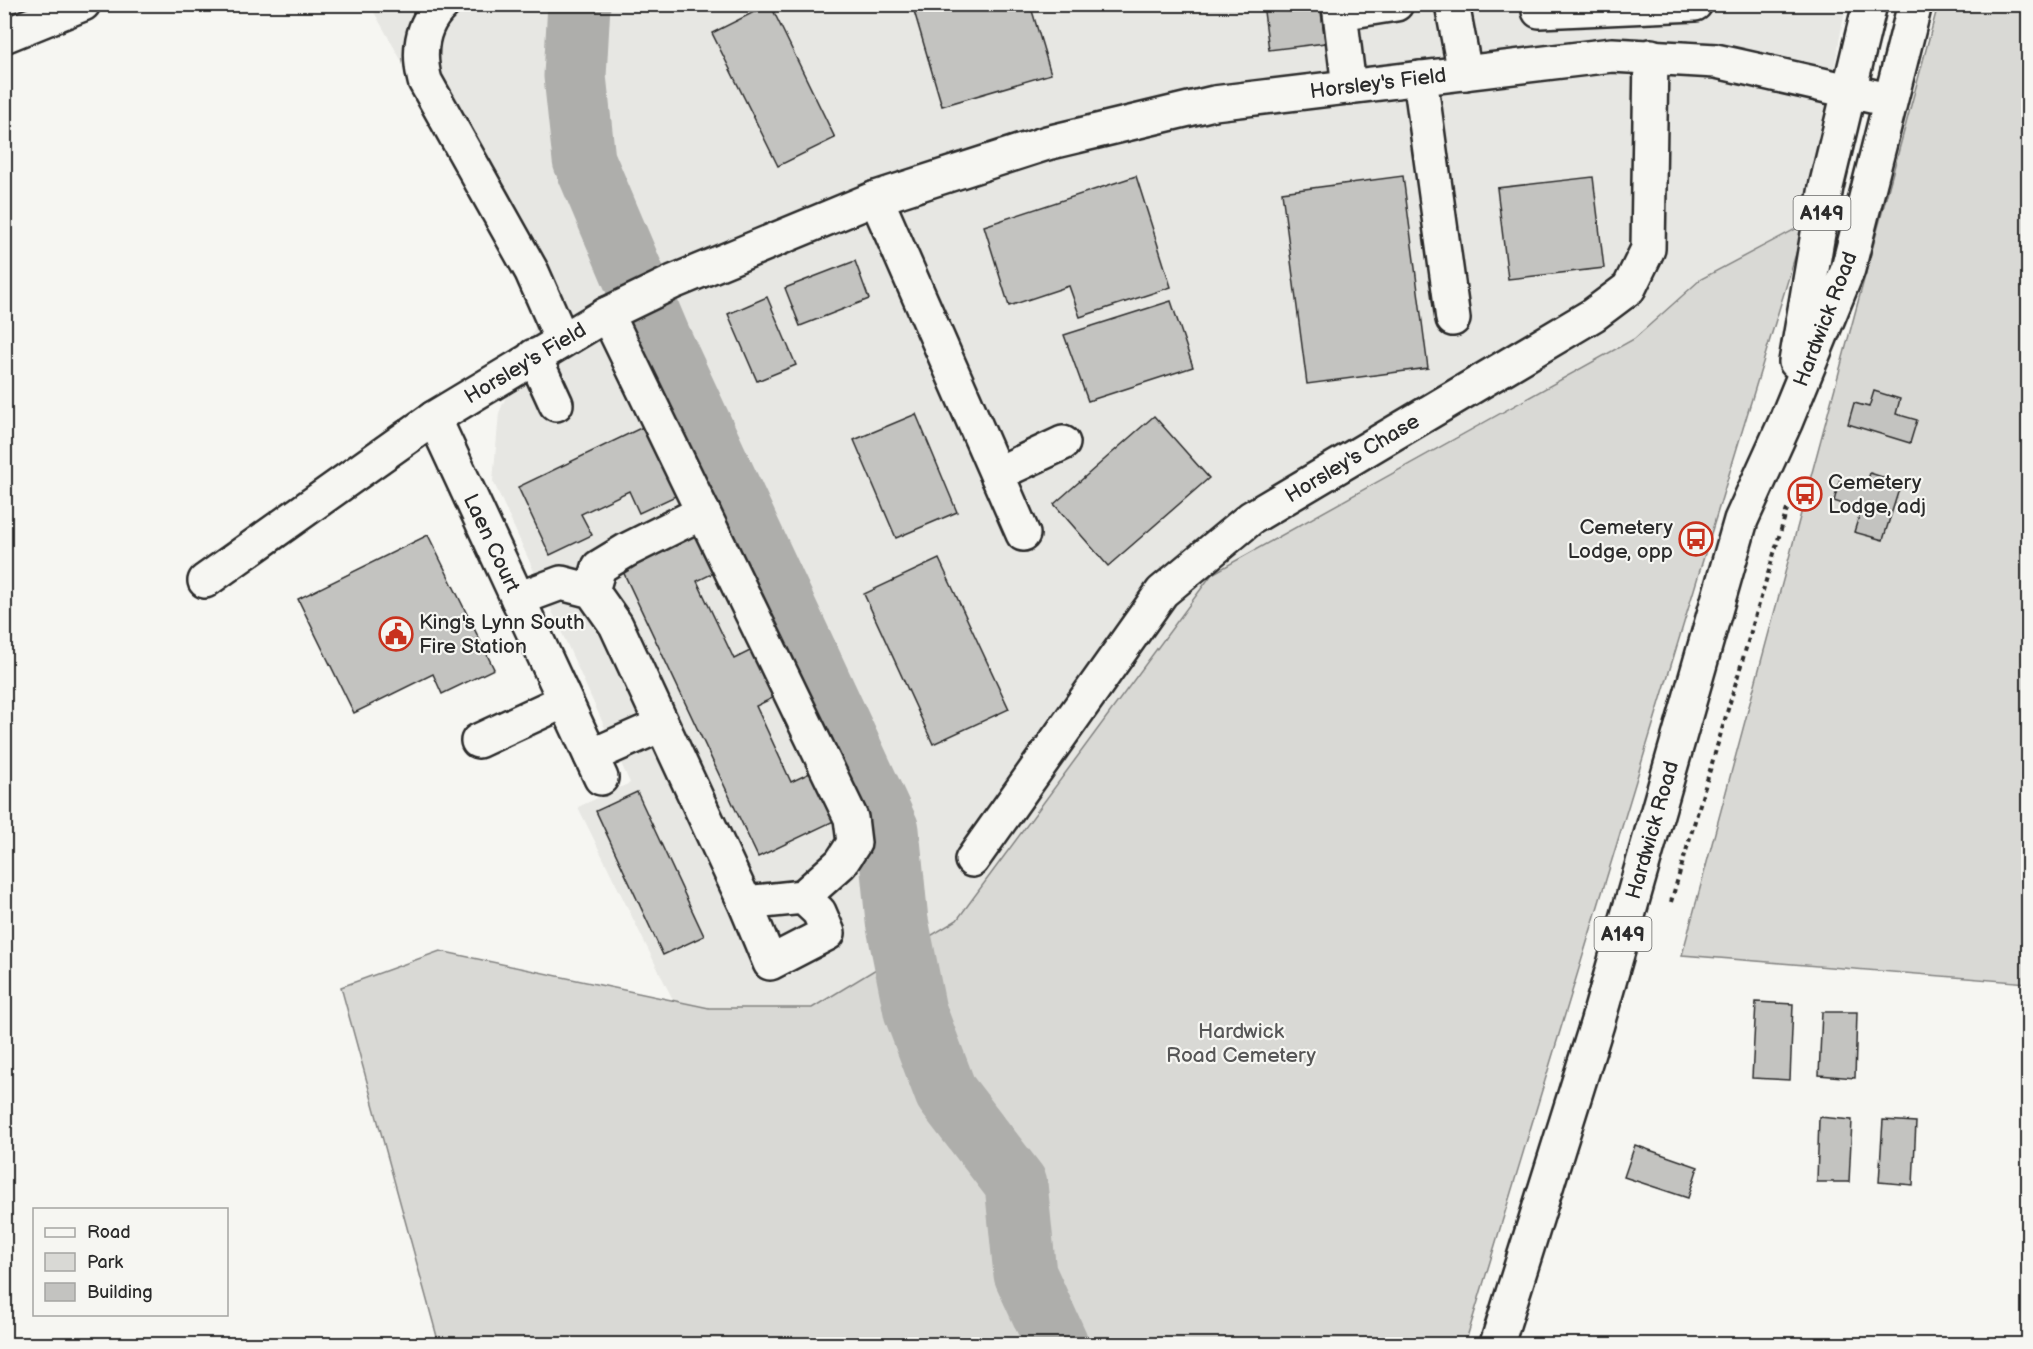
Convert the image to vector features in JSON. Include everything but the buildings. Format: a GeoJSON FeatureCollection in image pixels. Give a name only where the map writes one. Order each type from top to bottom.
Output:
{"type":"FeatureCollection","features":[{"type":"Feature","properties":{"kind":"street"},"geometry":{"type":"LineString","coordinates":[[4,36],[83,4]]}},
{"type":"Feature","properties":{"kind":"street"},"geometry":{"type":"LineString","coordinates":[[443,4],[429,20],[423,37],[420,60],[425,81],[532,272],[562,340]]}},
{"type":"Feature","properties":{"kind":"street"},"geometry":{"type":"LineString","coordinates":[[1350,87],[1340,13],[1396,4]]}},
{"type":"Feature","properties":{"kind":"street"},"geometry":{"type":"LineString","coordinates":[[1452,4],[1465,73]]}},
{"type":"Feature","properties":{"kind":"street"},"geometry":{"type":"LineString","coordinates":[[1546,63],[1539,8],[1695,4]]}},
{"type":"Feature","properties":{"kind":"street","name":"Hardwick Road"},"geometry":{"type":"LineString","coordinates":[[1785,423],[1826,187],[1869,4]]}},
{"type":"Feature","properties":{"kind":"street","name":"Hardwick Road"},"geometry":{"type":"LineString","coordinates":[[1497,1344],[1597,1024],[1741,520],[1785,423],[1848,269],[1915,4]]}},
{"type":"Feature","properties":{"kind":"street","name":"Horsley's Field"},"geometry":{"type":"LineString","coordinates":[[205,581],[434,418],[534,356],[614,311],[673,282],[876,198],[1047,142],[1214,103],[1612,55],[1716,61],[1889,100]]}},
{"type":"Feature","properties":{"kind":"street","name":"Horsley's Chase"},"geometry":{"type":"LineString","coordinates":[[972,860],[1162,592],[1251,518],[1593,315],[1629,288],[1648,249],[1651,56]]}},
{"type":"Feature","properties":{"kind":"street"},"geometry":{"type":"LineString","coordinates":[[1420,78],[1453,319]]}},
{"type":"Feature","properties":{"kind":"street"},"geometry":{"type":"LineString","coordinates":[[876,198],[1023,534]]}},
{"type":"Feature","properties":{"kind":"street"},"geometry":{"type":"LineString","coordinates":[[614,311],[703,512],[851,818],[854,843],[841,863],[803,897],[745,903]]}},
{"type":"Feature","properties":{"kind":"street"},"geometry":{"type":"LineString","coordinates":[[534,356],[556,404]]}},
{"type":"Feature","properties":{"kind":"street","name":"Laen Court"},"geometry":{"type":"LineString","coordinates":[[434,418],[596,767],[661,725]]}},
{"type":"Feature","properties":{"kind":"street"},"geometry":{"type":"LineString","coordinates":[[997,474],[1063,443]]}},
{"type":"Feature","properties":{"kind":"street"},"geometry":{"type":"LineString","coordinates":[[592,591],[599,567],[627,550],[703,512]]}},
{"type":"Feature","properties":{"kind":"street"},"geometry":{"type":"LineString","coordinates":[[518,599],[561,583],[592,591],[616,625],[745,903],[770,963],[828,933],[819,912],[803,897]]}},
{"type":"Feature","properties":{"kind":"street"},"geometry":{"type":"LineString","coordinates":[[478,741],[564,701]]}},
{"type":"Feature","properties":{"kind":"shaded area"},"geometry":{"type":"Polygon","coordinates":[[[370,5],[1846,5],[1805,224],[1701,279],[1634,339],[1212,574],[957,920],[812,1008],[709,1008],[673,1000],[578,807],[630,783],[493,481],[499,413],[536,325],[533,293],[370,5]]]}},
{"type":"Feature","properties":{"kind":"green space"},"geometry":{"type":"Polygon","coordinates":[[[1938,5],[2028,5],[2028,983],[1682,955],[1938,5]]]}},
{"type":"Feature","properties":{"kind":"green space","name":"Hardwick Road Cemetery"},"geometry":{"type":"Polygon","coordinates":[[[1805,224],[1465,1344],[439,1344],[341,987],[440,951],[709,1008],[812,1008],[957,920],[1212,574],[1634,339],[1701,279],[1805,224]]]}},
{"type":"Feature","properties":{"kind":"waterway"},"geometry":{"type":"LineString","coordinates":[[579,4],[575,76],[584,160],[660,339],[888,830],[897,921],[915,1011],[946,1093],[1016,1184],[1025,1274],[1057,1344]]}},
{"type":"Feature","properties":{"kind":"place","name":"Cemetery Lodge, adj"},"geometry":{"type":"Point","coordinates":[1805,494]}},
{"type":"Feature","properties":{"kind":"place","name":"Cemetery Lodge, opp"},"geometry":{"type":"Point","coordinates":[1696,539]}},
{"type":"Feature","properties":{"kind":"place","name":"King's Lynn South Fire Station"},"geometry":{"type":"Point","coordinates":[396,634]}}]}
